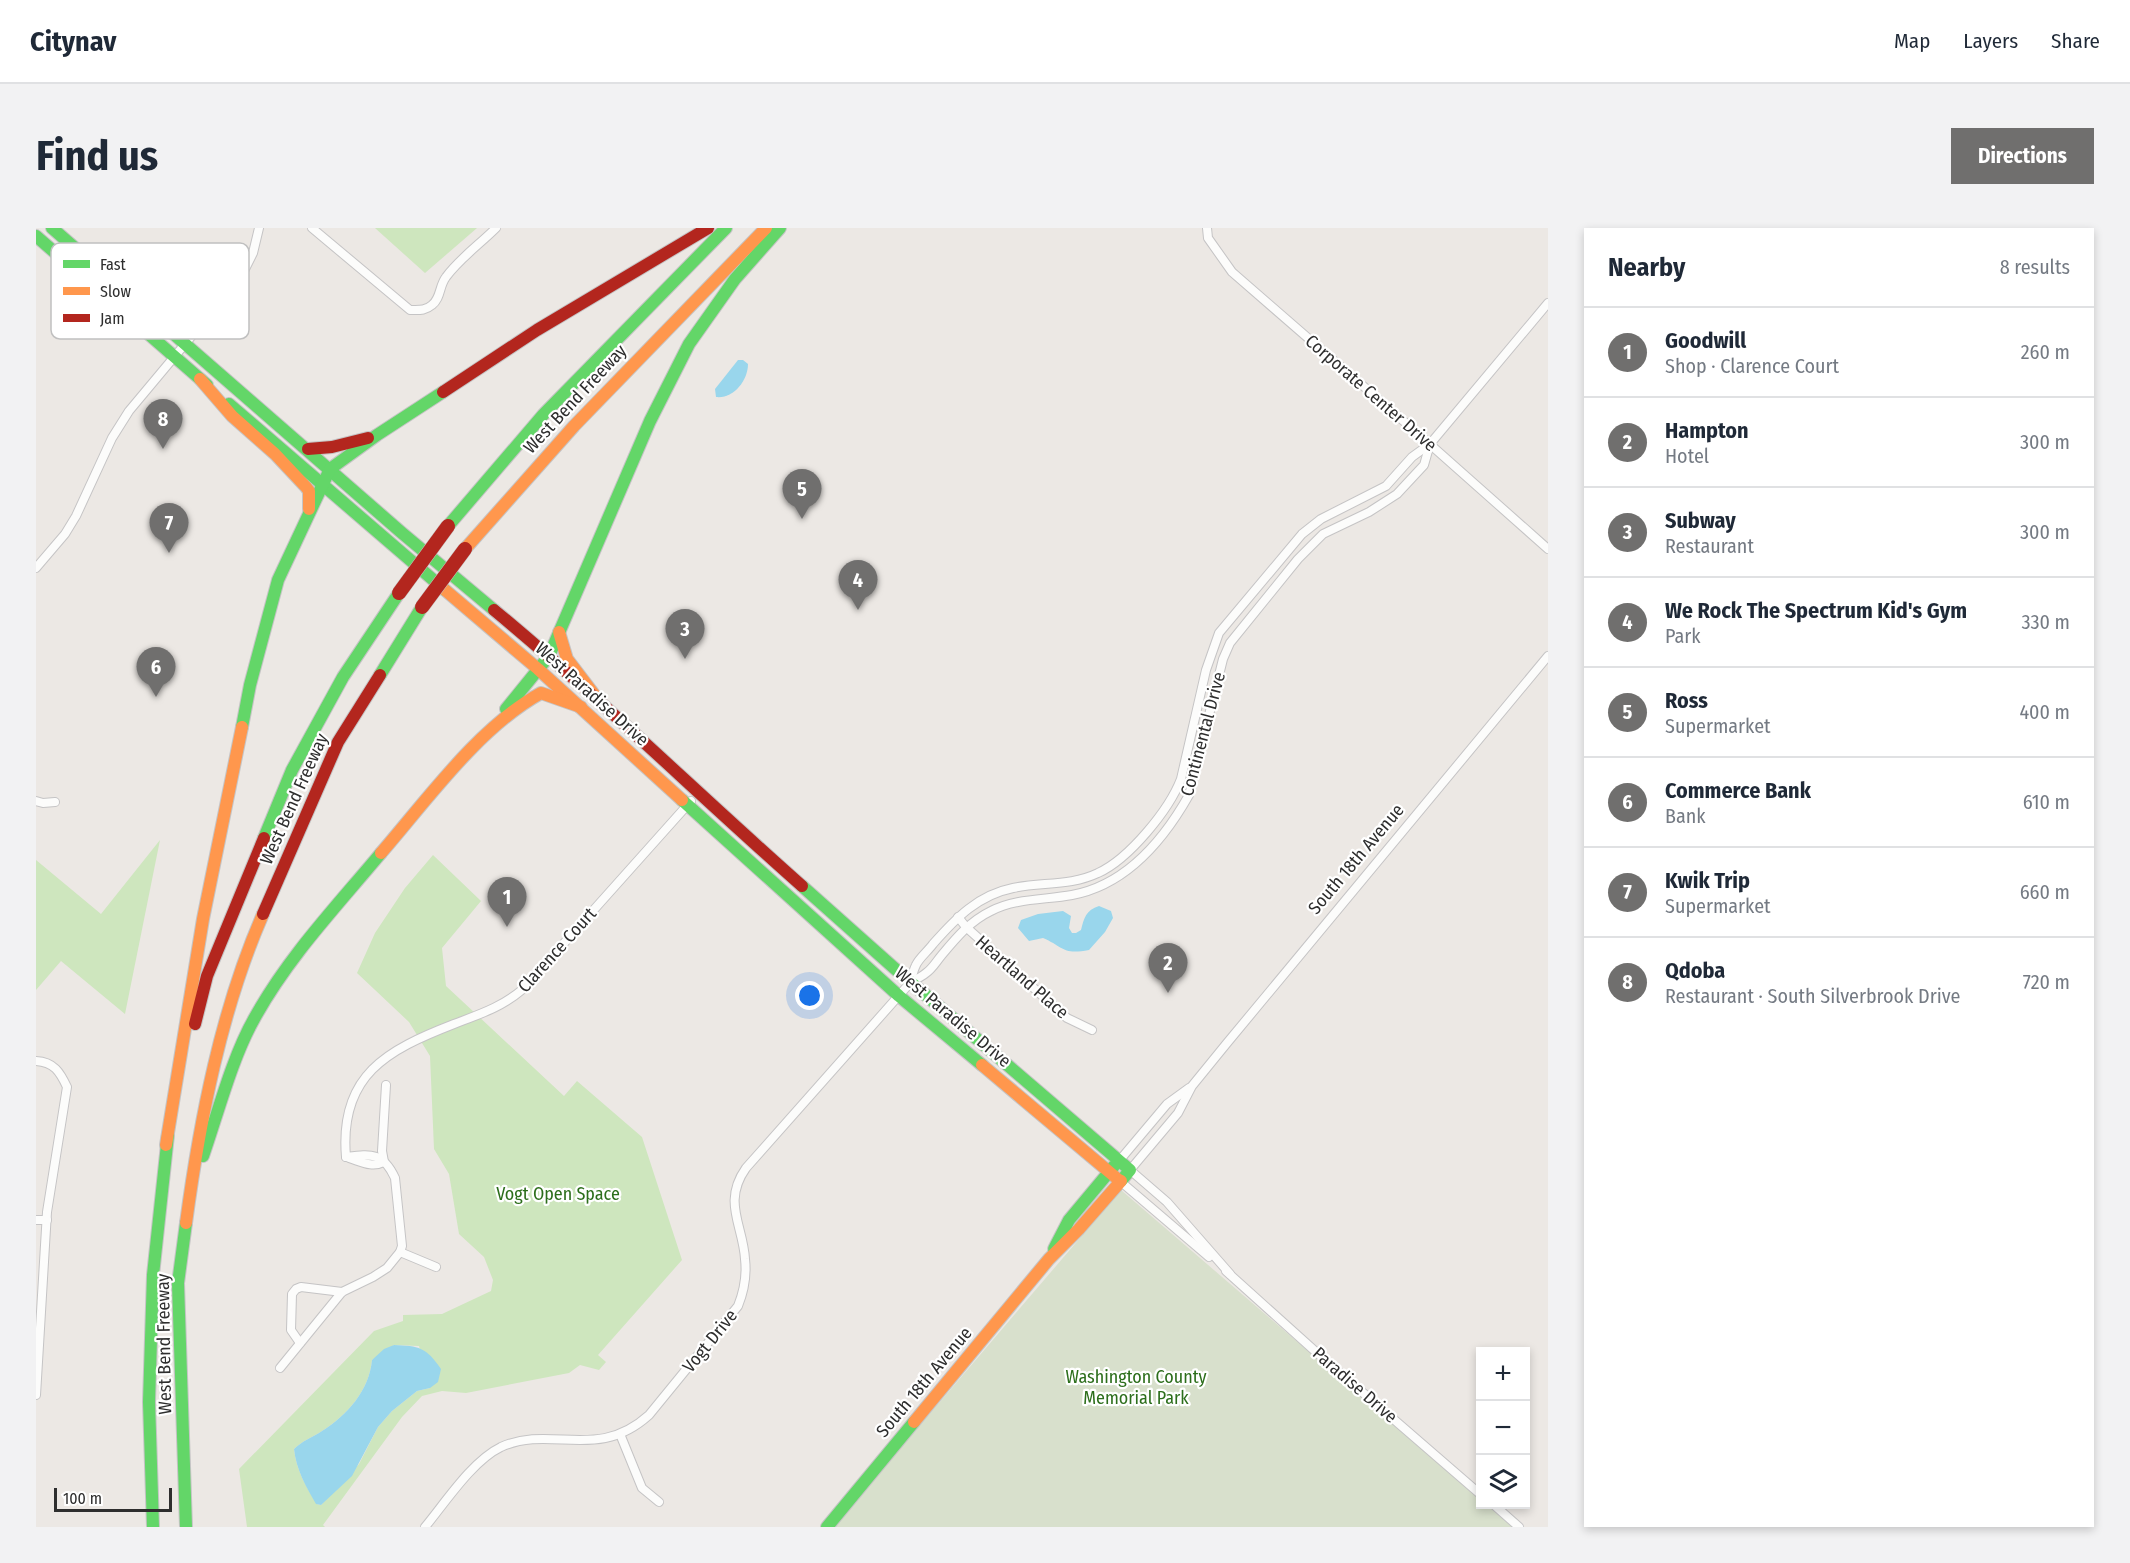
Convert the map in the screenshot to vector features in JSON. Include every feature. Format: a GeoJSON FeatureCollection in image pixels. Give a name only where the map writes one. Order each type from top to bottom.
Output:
{"type":"FeatureCollection","features":[{"type":"Feature","properties":{"kind":"main road","name":"West Paradise Drive"},"geometry":{"type":"LineString","coordinates":[[52,228],[70,243]]}},
{"type":"Feature","properties":{"kind":"main road"},"geometry":{"type":"LineString","coordinates":[[166,1144],[203,919],[250,685],[278,580],[330,469],[377,435],[537,330],[708,228]]}},
{"type":"Feature","properties":{"kind":"main road","name":"West Bend Freeway"},"geometry":{"type":"LineString","coordinates":[[153,1527],[149,1402],[153,1275],[166,1144],[207,976],[292,770],[343,678],[399,593],[448,526],[543,415],[726,228]]}},
{"type":"Feature","properties":{"kind":"main road","name":"West Bend Freeway"},"geometry":{"type":"LineString","coordinates":[[186,1527],[178,1283],[197,1143],[231,1003],[258,927],[338,742],[422,607],[465,549],[565,435],[766,228]]}},
{"type":"Feature","properties":{"kind":"main road"},"geometry":{"type":"LineString","coordinates":[[190,1205],[208,1139],[253,1021],[290,961],[475,746],[549,656],[674,371],[710,312],[735,279],[780,228]]}},
{"type":"Feature","properties":{"kind":"main road","name":"West Paradise Drive"},"geometry":{"type":"LineString","coordinates":[[36,236],[51,249]]}},
{"type":"Feature","properties":{"kind":"main road","name":"West Paradise Drive"},"geometry":{"type":"LineString","coordinates":[[155,339],[581,707],[898,996],[1115,1177]]}},
{"type":"Feature","properties":{"kind":"main road","name":"West Paradise Drive"},"geometry":{"type":"LineString","coordinates":[[182,339],[402,533],[549,656],[698,794],[910,983],[1130,1170]]}},
{"type":"Feature","properties":{"kind":"main road"},"geometry":{"type":"LineString","coordinates":[[200,379],[232,416],[275,454],[306,487],[310,499],[309,514]]}},
{"type":"Feature","properties":{"kind":"main road"},"geometry":{"type":"LineString","coordinates":[[308,449],[332,447],[377,435]]}},
{"type":"Feature","properties":{"kind":"main road"},"geometry":{"type":"LineString","coordinates":[[559,632],[567,659],[602,705]]}},
{"type":"Feature","properties":{"kind":"main road"},"geometry":{"type":"LineString","coordinates":[[475,746],[534,695],[548,694],[581,707]]}},
{"type":"Feature","properties":{"kind":"main road","name":"South 18th Avenue"},"geometry":{"type":"LineString","coordinates":[[1115,1177],[1119,1161]]}},
{"type":"Feature","properties":{"kind":"main road","name":"South 18th Avenue"},"geometry":{"type":"LineString","coordinates":[[827,1527],[1049,1259],[1069,1220],[1115,1177],[1130,1170]]}},
{"type":"Feature","properties":{"kind":"street"},"geometry":{"type":"LineString","coordinates":[[249,262],[259,228]]}},
{"type":"Feature","properties":{"kind":"street"},"geometry":{"type":"LineString","coordinates":[[312,228],[410,310],[424,310],[433,305],[440,296],[441,284],[448,274],[496,228]]}},
{"type":"Feature","properties":{"kind":"street","name":"Corporate Center Drive"},"geometry":{"type":"LineString","coordinates":[[1207,228],[1208,238],[1232,272],[1548,549]]}},
{"type":"Feature","properties":{"kind":"street","name":"Continental Drive"},"geometry":{"type":"LineString","coordinates":[[910,983],[916,963],[958,917],[981,900],[1014,888],[1072,882],[1098,873],[1122,858],[1167,806],[1175,793],[1181,779],[1206,670],[1219,633],[1302,534],[1321,519],[1386,486],[1412,457],[1430,444],[1548,303]]}},
{"type":"Feature","properties":{"kind":"street"},"geometry":{"type":"LineString","coordinates":[[36,568],[65,534],[76,516],[112,438],[129,411],[190,339]]}},
{"type":"Feature","properties":{"kind":"street","name":"Continental Drive"},"geometry":{"type":"LineString","coordinates":[[910,983],[927,973],[966,927],[993,909],[1018,902],[1071,896],[1092,891],[1110,883],[1133,867],[1179,813],[1190,795],[1223,659],[1230,643],[1298,559],[1323,534],[1369,512],[1397,494],[1424,465],[1430,444]]}},
{"type":"Feature","properties":{"kind":"street","name":"South 18th Avenue"},"geometry":{"type":"LineString","coordinates":[[1130,1170],[1178,1113],[1192,1086],[1548,656]]}},
{"type":"Feature","properties":{"kind":"street","name":"Clarence Court"},"geometry":{"type":"LineString","coordinates":[[384,1162],[377,1166],[370,1166],[346,1157],[344,1138],[350,1107],[357,1091],[374,1067],[387,1055],[415,1040],[507,1003],[523,989],[698,794]]}},
{"type":"Feature","properties":{"kind":"street"},"geometry":{"type":"LineString","coordinates":[[36,801],[55,802]]}},
{"type":"Feature","properties":{"kind":"street","name":"Heartland Place"},"geometry":{"type":"LineString","coordinates":[[958,917],[966,927],[1067,1018],[1092,1030]]}},
{"type":"Feature","properties":{"kind":"street","name":"Vogt Drive"},"geometry":{"type":"LineString","coordinates":[[425,1527],[484,1458],[501,1448],[541,1439],[600,1440],[638,1425],[649,1415],[738,1306],[744,1292],[746,1258],[736,1219],[735,1204],[742,1173],[910,983]]}},
{"type":"Feature","properties":{"kind":"street"},"geometry":{"type":"LineString","coordinates":[[36,1061],[49,1063],[57,1069],[67,1087],[47,1220],[36,1395]]}},
{"type":"Feature","properties":{"kind":"street"},"geometry":{"type":"LineString","coordinates":[[280,1368],[342,1292],[387,1268],[400,1252],[401,1240],[395,1178],[391,1168],[384,1162],[382,1151],[386,1085]]}},
{"type":"Feature","properties":{"kind":"street","name":"South 18th Avenue"},"geometry":{"type":"LineString","coordinates":[[1119,1161],[1167,1104],[1192,1086]]}},
{"type":"Feature","properties":{"kind":"street","name":"Paradise Drive"},"geometry":{"type":"LineString","coordinates":[[1130,1170],[1167,1203],[1230,1274]]}},
{"type":"Feature","properties":{"kind":"street","name":"Paradise Drive"},"geometry":{"type":"LineString","coordinates":[[1115,1177],[1230,1274],[1476,1491]]}},
{"type":"Feature","properties":{"kind":"street"},"geometry":{"type":"LineString","coordinates":[[36,1220],[47,1220]]}},
{"type":"Feature","properties":{"kind":"street"},"geometry":{"type":"LineString","coordinates":[[400,1252],[436,1267]]}},
{"type":"Feature","properties":{"kind":"street"},"geometry":{"type":"LineString","coordinates":[[300,1343],[291,1330],[292,1294],[296,1289],[301,1287],[342,1292]]}},
{"type":"Feature","properties":{"kind":"street"},"geometry":{"type":"LineString","coordinates":[[620,1434],[642,1488],[659,1502]]}},
{"type":"Feature","properties":{"kind":"street"},"geometry":{"type":"LineString","coordinates":[[1499,1509],[1519,1527]]}},
{"type":"Feature","properties":{"kind":"green space"},"geometry":{"type":"Polygon","coordinates":[[[375,228],[477,228],[425,273],[375,228]]]}},
{"type":"Feature","properties":{"kind":"green space"},"geometry":{"type":"Polygon","coordinates":[[[160,840],[125,1014],[61,961],[36,990],[36,860],[101,914],[160,840]]]}},
{"type":"Feature","properties":{"kind":"green space","name":"Vogt Open Space"},"geometry":{"type":"Polygon","coordinates":[[[433,855],[481,901],[442,948],[446,986],[564,1096],[577,1081],[642,1137],[682,1260],[598,1355],[606,1362],[599,1370],[580,1365],[569,1373],[466,1393],[442,1391],[422,1396],[402,1417],[323,1525],[325,1527],[247,1527],[239,1469],[374,1331],[403,1321],[403,1315],[442,1314],[491,1291],[493,1280],[484,1257],[459,1234],[449,1174],[434,1149],[430,1056],[409,1022],[357,973],[375,933],[405,888],[433,855]],[[394,1345],[372,1360],[366,1382],[348,1410],[331,1425],[294,1449],[302,1478],[317,1504],[321,1505],[359,1464],[378,1427],[392,1411],[417,1391],[430,1388],[419,1346],[394,1345]]]}},
{"type":"Feature","properties":{"kind":"green space","name":"Washington County Memorial Park"},"geometry":{"type":"Polygon","coordinates":[[[1121,1190],[1476,1496],[1476,1509],[1492,1509],[1513,1527],[833,1527],[1121,1190]]]}},
{"type":"Feature","properties":{"kind":"water"},"geometry":{"type":"Polygon","coordinates":[[[738,360],[743,360],[748,364],[745,377],[734,392],[716,397],[715,389],[738,360]]]}},
{"type":"Feature","properties":{"kind":"water"},"geometry":{"type":"Polygon","coordinates":[[[1099,906],[1111,911],[1113,918],[1105,932],[1089,950],[1068,951],[1043,938],[1029,941],[1018,928],[1021,920],[1038,914],[1063,911],[1071,916],[1069,928],[1072,933],[1076,933],[1081,930],[1088,912],[1099,906]]]}},
{"type":"Feature","properties":{"kind":"water"},"geometry":{"type":"Polygon","coordinates":[[[394,1345],[416,1347],[431,1356],[441,1369],[438,1382],[430,1388],[417,1391],[392,1411],[378,1427],[352,1476],[321,1505],[316,1504],[299,1471],[294,1449],[331,1425],[348,1410],[366,1382],[372,1360],[384,1349],[394,1345]]]}},
{"type":"Feature","properties":{"kind":"traffic: fast"},"geometry":{"type":"LineString","coordinates":[[52,228],[69,243]]}},
{"type":"Feature","properties":{"kind":"traffic: fast"},"geometry":{"type":"LineString","coordinates":[[448,526],[543,415],[726,228]]}},
{"type":"Feature","properties":{"kind":"traffic: fast"},"geometry":{"type":"LineString","coordinates":[[506,709],[549,656],[650,421],[689,344],[735,279],[780,228]]}},
{"type":"Feature","properties":{"kind":"traffic: fast"},"geometry":{"type":"LineString","coordinates":[[36,236],[51,249]]}},
{"type":"Feature","properties":{"kind":"traffic: fast"},"geometry":{"type":"LineString","coordinates":[[154,339],[207,385]]}},
{"type":"Feature","properties":{"kind":"traffic: fast"},"geometry":{"type":"LineString","coordinates":[[179,339],[494,610]]}},
{"type":"Feature","properties":{"kind":"traffic: fast"},"geometry":{"type":"LineString","coordinates":[[242,727],[250,685],[278,580],[330,469],[443,392]]}},
{"type":"Feature","properties":{"kind":"traffic: fast"},"geometry":{"type":"LineString","coordinates":[[229,404],[445,590]]}},
{"type":"Feature","properties":{"kind":"traffic: fast"},"geometry":{"type":"LineString","coordinates":[[264,838],[292,770],[343,677],[399,593]]}},
{"type":"Feature","properties":{"kind":"traffic: fast"},"geometry":{"type":"LineString","coordinates":[[380,675],[422,607]]}},
{"type":"Feature","properties":{"kind":"traffic: fast"},"geometry":{"type":"LineString","coordinates":[[682,800],[899,996],[982,1065]]}},
{"type":"Feature","properties":{"kind":"traffic: fast"},"geometry":{"type":"LineString","coordinates":[[203,1156],[232,1068],[246,1034],[267,996],[297,953],[381,853]]}},
{"type":"Feature","properties":{"kind":"traffic: fast"},"geometry":{"type":"LineString","coordinates":[[802,886],[1130,1170],[1121,1181]]}},
{"type":"Feature","properties":{"kind":"traffic: fast"},"geometry":{"type":"LineString","coordinates":[[153,1527],[149,1402],[153,1275],[168,1135]]}},
{"type":"Feature","properties":{"kind":"traffic: fast"},"geometry":{"type":"LineString","coordinates":[[1054,1249],[1069,1220],[1114,1166]]}},
{"type":"Feature","properties":{"kind":"traffic: fast"},"geometry":{"type":"LineString","coordinates":[[186,1223],[178,1283],[186,1527]]}},
{"type":"Feature","properties":{"kind":"traffic: fast"},"geometry":{"type":"LineString","coordinates":[[827,1527],[914,1422]]}},
{"type":"Feature","properties":{"kind":"traffic: slow"},"geometry":{"type":"LineString","coordinates":[[465,549],[574,426],[766,228]]}},
{"type":"Feature","properties":{"kind":"traffic: slow"},"geometry":{"type":"LineString","coordinates":[[200,379],[232,416],[275,454],[306,487],[309,491],[309,509]]}},
{"type":"Feature","properties":{"kind":"traffic: slow"},"geometry":{"type":"LineString","coordinates":[[445,590],[538,669],[682,800]]}},
{"type":"Feature","properties":{"kind":"traffic: slow"},"geometry":{"type":"LineString","coordinates":[[559,632],[567,659],[602,705]]}},
{"type":"Feature","properties":{"kind":"traffic: slow"},"geometry":{"type":"LineString","coordinates":[[381,853],[455,766],[496,725],[518,707],[541,693],[581,707]]}},
{"type":"Feature","properties":{"kind":"traffic: slow"},"geometry":{"type":"LineString","coordinates":[[166,1145],[203,919],[242,727]]}},
{"type":"Feature","properties":{"kind":"traffic: slow"},"geometry":{"type":"LineString","coordinates":[[186,1223],[198,1144],[214,1066],[235,988],[263,914]]}},
{"type":"Feature","properties":{"kind":"traffic: slow"},"geometry":{"type":"LineString","coordinates":[[982,1065],[1120,1181]]}},
{"type":"Feature","properties":{"kind":"traffic: slow"},"geometry":{"type":"LineString","coordinates":[[914,1422],[1049,1259],[1121,1181]]}},
{"type":"Feature","properties":{"kind":"traffic: jam"},"geometry":{"type":"LineString","coordinates":[[443,392],[537,330],[708,228]]}},
{"type":"Feature","properties":{"kind":"traffic: jam"},"geometry":{"type":"LineString","coordinates":[[308,449],[332,447],[368,438]]}},
{"type":"Feature","properties":{"kind":"traffic: jam"},"geometry":{"type":"LineString","coordinates":[[399,593],[448,526]]}},
{"type":"Feature","properties":{"kind":"traffic: jam"},"geometry":{"type":"LineString","coordinates":[[422,607],[465,549]]}},
{"type":"Feature","properties":{"kind":"traffic: jam"},"geometry":{"type":"LineString","coordinates":[[494,610],[572,677],[802,886]]}},
{"type":"Feature","properties":{"kind":"traffic: jam"},"geometry":{"type":"LineString","coordinates":[[263,914],[338,742],[380,675]]}},
{"type":"Feature","properties":{"kind":"traffic: jam"},"geometry":{"type":"LineString","coordinates":[[195,1024],[207,976],[264,838]]}},
{"type":"Feature","properties":{"kind":"place","name":"Qdoba"},"geometry":{"type":"Point","coordinates":[163,449]}},
{"type":"Feature","properties":{"kind":"place","name":"Ross"},"geometry":{"type":"Point","coordinates":[802,519]}},
{"type":"Feature","properties":{"kind":"place","name":"Kwik Trip"},"geometry":{"type":"Point","coordinates":[169,553]}},
{"type":"Feature","properties":{"kind":"place","name":"We Rock The Spectrum Kid's Gym"},"geometry":{"type":"Point","coordinates":[858,610]}},
{"type":"Feature","properties":{"kind":"place","name":"Subway"},"geometry":{"type":"Point","coordinates":[685,659]}},
{"type":"Feature","properties":{"kind":"place","name":"Commerce Bank"},"geometry":{"type":"Point","coordinates":[156,697]}},
{"type":"Feature","properties":{"kind":"place","name":"Goodwill"},"geometry":{"type":"Point","coordinates":[507,927]}},
{"type":"Feature","properties":{"kind":"place","name":"Hampton"},"geometry":{"type":"Point","coordinates":[1168,993]}}]}
